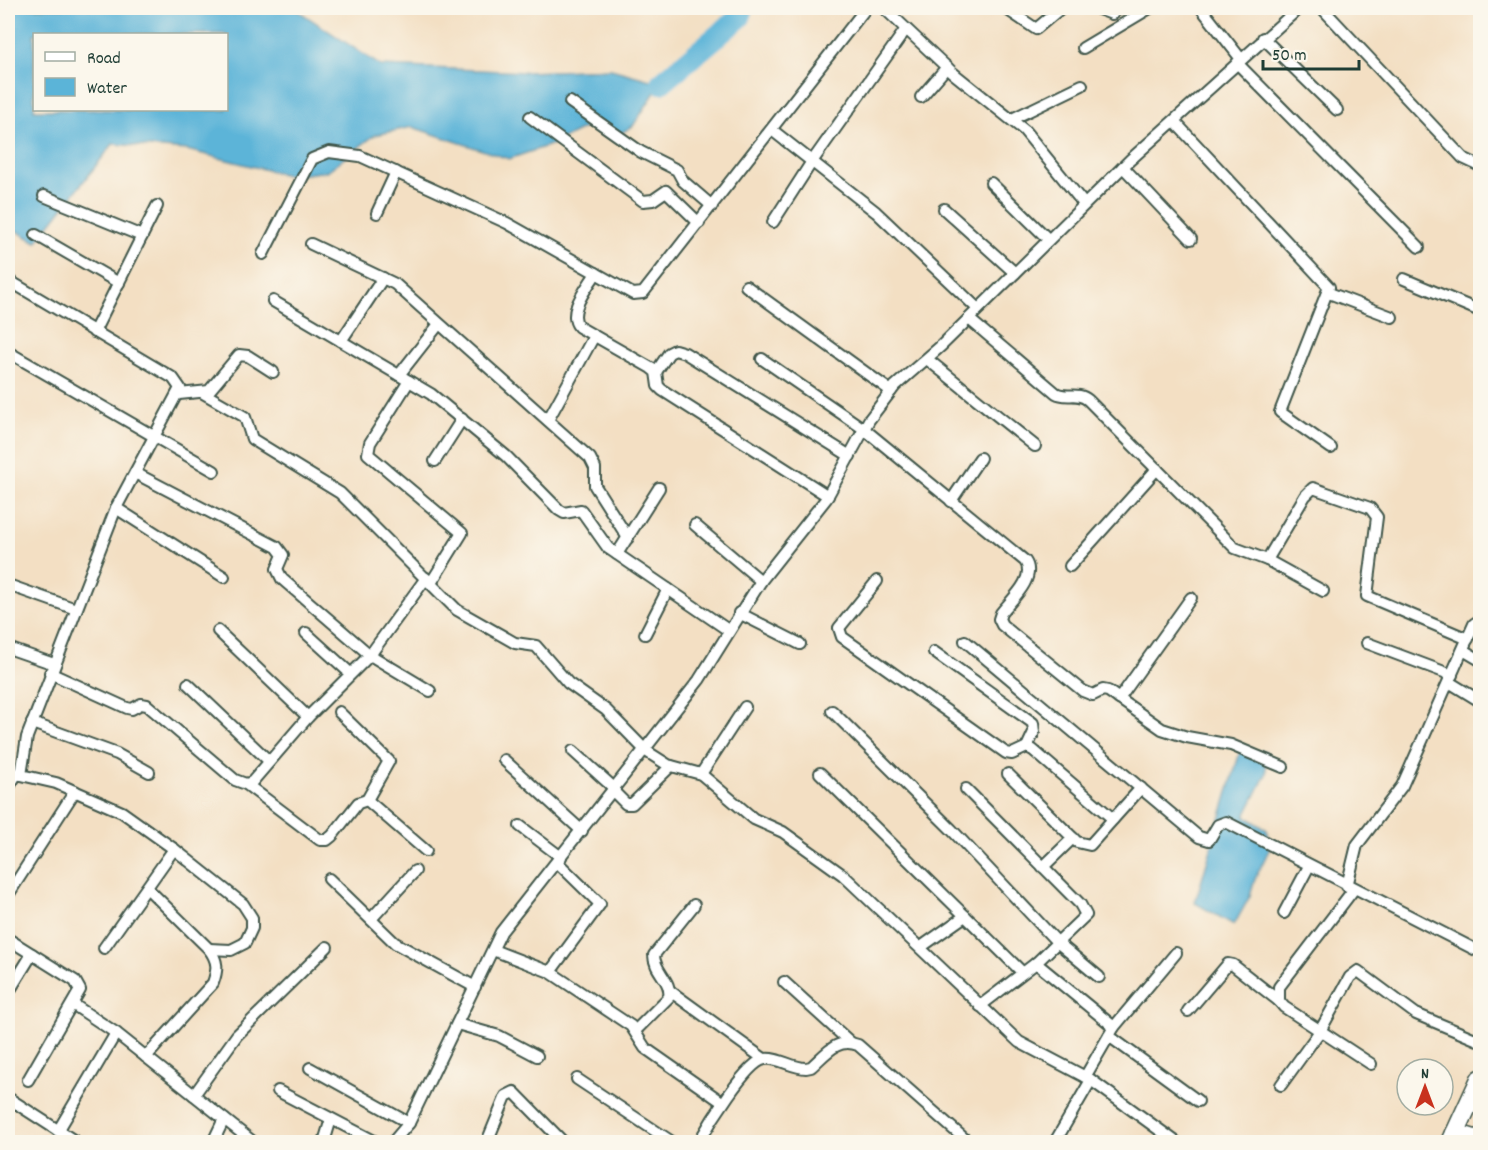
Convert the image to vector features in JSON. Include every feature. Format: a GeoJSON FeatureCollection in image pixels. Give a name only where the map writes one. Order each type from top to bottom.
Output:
{"type":"FeatureCollection","features":[{"type":"Feature","properties":{"kind":"main road"},"geometry":{"type":"LineString","coordinates":[[1479,1139],[1453,1138],[1480,1079]]}},
{"type":"Feature","properties":{"kind":"street"},"geometry":{"type":"LineString","coordinates":[[263,254],[312,159],[317,155],[330,152],[354,154],[507,223],[638,295],[699,223],[866,8]]}},
{"type":"Feature","properties":{"kind":"street"},"geometry":{"type":"LineString","coordinates":[[884,8],[947,67],[1024,130],[1084,204]]}},
{"type":"Feature","properties":{"kind":"street"},"geometry":{"type":"LineString","coordinates":[[1005,8],[1036,29],[1060,8]]}},
{"type":"Feature","properties":{"kind":"street"},"geometry":{"type":"LineString","coordinates":[[1096,8],[1112,14],[1119,8]]}},
{"type":"Feature","properties":{"kind":"street"},"geometry":{"type":"LineString","coordinates":[[1083,48],[1150,8]]}},
{"type":"Feature","properties":{"kind":"street"},"geometry":{"type":"LineString","coordinates":[[1201,8],[1239,61],[1419,247]]}},
{"type":"Feature","properties":{"kind":"street"},"geometry":{"type":"LineString","coordinates":[[393,1143],[409,1123],[501,932],[646,751],[699,680],[728,630],[761,581],[828,495],[864,429],[891,392],[1123,167],[1263,38],[1299,8]]}},
{"type":"Feature","properties":{"kind":"street"},"geometry":{"type":"LineString","coordinates":[[1322,8],[1463,158],[1480,166]]}},
{"type":"Feature","properties":{"kind":"street"},"geometry":{"type":"LineString","coordinates":[[773,222],[811,163],[906,29]]}},
{"type":"Feature","properties":{"kind":"street"},"geometry":{"type":"LineString","coordinates":[[1263,38],[1337,110]]}},
{"type":"Feature","properties":{"kind":"street"},"geometry":{"type":"LineString","coordinates":[[921,97],[947,67]]}},
{"type":"Feature","properties":{"kind":"street"},"geometry":{"type":"LineString","coordinates":[[1012,119],[1082,85]]}},
{"type":"Feature","properties":{"kind":"street"},"geometry":{"type":"LineString","coordinates":[[570,102],[641,152],[677,170],[683,181],[712,206]]}},
{"type":"Feature","properties":{"kind":"street"},"geometry":{"type":"LineString","coordinates":[[530,117],[643,201],[653,200],[666,191],[699,223]]}},
{"type":"Feature","properties":{"kind":"street"},"geometry":{"type":"LineString","coordinates":[[1174,121],[1326,281],[1329,292],[1280,412],[1331,448]]}},
{"type":"Feature","properties":{"kind":"street"},"geometry":{"type":"LineString","coordinates":[[772,130],[876,212],[978,309]]}},
{"type":"Feature","properties":{"kind":"street"},"geometry":{"type":"LineString","coordinates":[[1123,167],[1191,239]]}},
{"type":"Feature","properties":{"kind":"street"},"geometry":{"type":"LineString","coordinates":[[377,213],[396,172]]}},
{"type":"Feature","properties":{"kind":"street"},"geometry":{"type":"LineString","coordinates":[[991,183],[1048,239]]}},
{"type":"Feature","properties":{"kind":"street"},"geometry":{"type":"LineString","coordinates":[[44,196],[142,236]]}},
{"type":"Feature","properties":{"kind":"street"},"geometry":{"type":"LineString","coordinates":[[94,332],[157,206]]}},
{"type":"Feature","properties":{"kind":"street"},"geometry":{"type":"LineString","coordinates":[[944,209],[1015,273]]}},
{"type":"Feature","properties":{"kind":"street"},"geometry":{"type":"LineString","coordinates":[[36,235],[118,283]]}},
{"type":"Feature","properties":{"kind":"street"},"geometry":{"type":"LineString","coordinates":[[311,244],[399,288],[594,462],[595,486],[628,538]]}},
{"type":"Feature","properties":{"kind":"street"},"geometry":{"type":"LineString","coordinates":[[596,273],[573,317],[579,327],[656,372]]}},
{"type":"Feature","properties":{"kind":"street"},"geometry":{"type":"LineString","coordinates":[[341,341],[382,278]]}},
{"type":"Feature","properties":{"kind":"street"},"geometry":{"type":"LineString","coordinates":[[1404,279],[1480,311]]}},
{"type":"Feature","properties":{"kind":"street"},"geometry":{"type":"LineString","coordinates":[[8,788],[52,668],[116,508],[179,394],[178,383],[173,378],[13,283]]}},
{"type":"Feature","properties":{"kind":"street"},"geometry":{"type":"LineString","coordinates":[[746,286],[891,392]]}},
{"type":"Feature","properties":{"kind":"street"},"geometry":{"type":"LineString","coordinates":[[1329,292],[1392,317]]}},
{"type":"Feature","properties":{"kind":"street"},"geometry":{"type":"LineString","coordinates":[[273,302],[431,394],[506,456],[559,510],[564,513],[581,510],[604,543],[617,554],[728,630]]}},
{"type":"Feature","properties":{"kind":"street"},"geometry":{"type":"LineString","coordinates":[[969,318],[1056,393],[1061,396],[1083,396],[1235,548],[1267,560],[1323,591]]}},
{"type":"Feature","properties":{"kind":"street"},"geometry":{"type":"LineString","coordinates":[[246,784],[252,782],[308,717],[370,655],[462,533],[368,454],[370,443],[404,378],[439,324]]}},
{"type":"Feature","properties":{"kind":"street"},"geometry":{"type":"LineString","coordinates":[[548,420],[594,336]]}},
{"type":"Feature","properties":{"kind":"street"},"geometry":{"type":"LineString","coordinates":[[828,495],[662,390],[658,386],[656,372],[669,353],[675,350],[685,353],[850,456]]}},
{"type":"Feature","properties":{"kind":"street"},"geometry":{"type":"LineString","coordinates":[[8,352],[213,471]]}},
{"type":"Feature","properties":{"kind":"street"},"geometry":{"type":"LineString","coordinates":[[179,394],[209,391],[239,355],[248,356],[273,372]]}},
{"type":"Feature","properties":{"kind":"street"},"geometry":{"type":"LineString","coordinates":[[927,358],[1035,446]]}},
{"type":"Feature","properties":{"kind":"street"},"geometry":{"type":"LineString","coordinates":[[762,359],[864,429],[1028,566],[1026,580],[999,619],[1002,625],[1088,694],[1103,690],[1152,723],[1173,734],[1231,745],[1283,767]]}},
{"type":"Feature","properties":{"kind":"street"},"geometry":{"type":"LineString","coordinates":[[203,393],[245,417],[252,439],[340,493],[463,614],[515,643],[536,646],[568,683],[606,710],[646,751],[671,766],[701,774],[754,819],[783,832],[843,875],[1019,1042],[1088,1079],[1176,1143]]}},
{"type":"Feature","properties":{"kind":"street"},"geometry":{"type":"LineString","coordinates":[[435,461],[462,419]]}},
{"type":"Feature","properties":{"kind":"street"},"geometry":{"type":"LineString","coordinates":[[951,501],[980,458]]}},
{"type":"Feature","properties":{"kind":"street"},"geometry":{"type":"LineString","coordinates":[[1070,566],[1156,469]]}},
{"type":"Feature","properties":{"kind":"street"},"geometry":{"type":"LineString","coordinates":[[135,473],[281,551],[283,555],[277,569],[282,579],[370,655],[430,691]]}},
{"type":"Feature","properties":{"kind":"street"},"geometry":{"type":"LineString","coordinates":[[617,554],[659,488]]}},
{"type":"Feature","properties":{"kind":"street"},"geometry":{"type":"LineString","coordinates":[[1267,560],[1305,496],[1313,489],[1370,508],[1377,517],[1367,596],[1468,639]]}},
{"type":"Feature","properties":{"kind":"street"},"geometry":{"type":"LineString","coordinates":[[116,508],[224,577]]}},
{"type":"Feature","properties":{"kind":"street"},"geometry":{"type":"LineString","coordinates":[[695,525],[761,581]]}},
{"type":"Feature","properties":{"kind":"street"},"geometry":{"type":"LineString","coordinates":[[877,581],[839,628],[842,637],[1006,753],[1012,754],[1028,747],[1034,732],[1033,723],[934,652]]}},
{"type":"Feature","properties":{"kind":"street"},"geometry":{"type":"LineString","coordinates":[[8,585],[76,609]]}},
{"type":"Feature","properties":{"kind":"street"},"geometry":{"type":"LineString","coordinates":[[645,634],[668,589]]}},
{"type":"Feature","properties":{"kind":"street"},"geometry":{"type":"LineString","coordinates":[[1119,699],[1191,598]]}},
{"type":"Feature","properties":{"kind":"street"},"geometry":{"type":"LineString","coordinates":[[740,613],[800,644]]}},
{"type":"Feature","properties":{"kind":"street"},"geometry":{"type":"LineString","coordinates":[[1279,1000],[1279,987],[1351,888],[1357,845],[1402,786],[1474,624],[1480,620]]}},
{"type":"Feature","properties":{"kind":"street"},"geometry":{"type":"LineString","coordinates":[[218,631],[308,717]]}},
{"type":"Feature","properties":{"kind":"street"},"geometry":{"type":"LineString","coordinates":[[306,633],[350,673]]}},
{"type":"Feature","properties":{"kind":"street"},"geometry":{"type":"LineString","coordinates":[[965,641],[1204,840],[1209,840],[1218,825],[1226,822],[1351,888],[1480,952]]}},
{"type":"Feature","properties":{"kind":"street"},"geometry":{"type":"LineString","coordinates":[[1367,642],[1450,679],[1480,701]]}},
{"type":"Feature","properties":{"kind":"street"},"geometry":{"type":"LineString","coordinates":[[8,648],[52,668],[127,708],[132,709],[141,704],[147,705],[235,780],[246,784],[321,840],[327,840],[332,836],[358,803],[367,800],[389,761],[339,712]]}},
{"type":"Feature","properties":{"kind":"street"},"geometry":{"type":"LineString","coordinates":[[1463,650],[1480,660]]}},
{"type":"Feature","properties":{"kind":"street"},"geometry":{"type":"LineString","coordinates":[[188,684],[269,761]]}},
{"type":"Feature","properties":{"kind":"street"},"geometry":{"type":"LineString","coordinates":[[701,774],[745,706]]}},
{"type":"Feature","properties":{"kind":"street"},"geometry":{"type":"LineString","coordinates":[[832,711],[951,829],[1057,942],[1099,977]]}},
{"type":"Feature","properties":{"kind":"street"},"geometry":{"type":"LineString","coordinates":[[32,723],[117,754],[149,772]]}},
{"type":"Feature","properties":{"kind":"street"},"geometry":{"type":"LineString","coordinates":[[1028,747],[1113,819]]}},
{"type":"Feature","properties":{"kind":"street"},"geometry":{"type":"LineString","coordinates":[[573,751],[626,804],[632,804],[671,766]]}},
{"type":"Feature","properties":{"kind":"street"},"geometry":{"type":"LineString","coordinates":[[504,760],[582,831]]}},
{"type":"Feature","properties":{"kind":"street"},"geometry":{"type":"LineString","coordinates":[[820,773],[1022,972]]}},
{"type":"Feature","properties":{"kind":"street"},"geometry":{"type":"LineString","coordinates":[[15,774],[75,791],[122,812],[174,849],[243,904],[252,918],[252,928],[240,947],[231,950],[209,949]]}},
{"type":"Feature","properties":{"kind":"street"},"geometry":{"type":"LineString","coordinates":[[1008,774],[1081,845],[1090,845],[1141,788]]}},
{"type":"Feature","properties":{"kind":"street"},"geometry":{"type":"LineString","coordinates":[[966,789],[1043,867],[1086,915],[1036,963],[980,1006]]}},
{"type":"Feature","properties":{"kind":"street"},"geometry":{"type":"LineString","coordinates":[[8,895],[75,791]]}},
{"type":"Feature","properties":{"kind":"street"},"geometry":{"type":"LineString","coordinates":[[367,800],[426,851]]}},
{"type":"Feature","properties":{"kind":"street"},"geometry":{"type":"LineString","coordinates":[[520,826],[559,860],[600,904],[550,972]]}},
{"type":"Feature","properties":{"kind":"street"},"geometry":{"type":"LineString","coordinates":[[1043,867],[1073,838]]}},
{"type":"Feature","properties":{"kind":"street"},"geometry":{"type":"LineString","coordinates":[[104,948],[174,849]]}},
{"type":"Feature","properties":{"kind":"street"},"geometry":{"type":"LineString","coordinates":[[1284,913],[1309,866]]}},
{"type":"Feature","properties":{"kind":"street"},"geometry":{"type":"LineString","coordinates":[[371,920],[416,871]]}},
{"type":"Feature","properties":{"kind":"street"},"geometry":{"type":"LineString","coordinates":[[330,879],[395,943],[475,987]]}},
{"type":"Feature","properties":{"kind":"street"},"geometry":{"type":"LineString","coordinates":[[146,1057],[213,983],[217,964],[209,949],[147,888]]}},
{"type":"Feature","properties":{"kind":"street"},"geometry":{"type":"LineString","coordinates":[[635,1030],[665,1002],[670,991],[669,985],[656,965],[654,956],[694,905]]}},
{"type":"Feature","properties":{"kind":"street"},"geometry":{"type":"LineString","coordinates":[[921,947],[965,916]]}},
{"type":"Feature","properties":{"kind":"street"},"geometry":{"type":"LineString","coordinates":[[8,939],[79,986],[79,996],[28,1080]]}},
{"type":"Feature","properties":{"kind":"street"},"geometry":{"type":"LineString","coordinates":[[194,1095],[237,1035],[327,946]]}},
{"type":"Feature","properties":{"kind":"street"},"geometry":{"type":"LineString","coordinates":[[492,950],[550,972],[635,1030],[645,1048],[722,1102]]}},
{"type":"Feature","properties":{"kind":"street"},"geometry":{"type":"LineString","coordinates":[[1055,1143],[1112,1032],[1176,953]]}},
{"type":"Feature","properties":{"kind":"street"},"geometry":{"type":"LineString","coordinates":[[8,993],[32,954]]}},
{"type":"Feature","properties":{"kind":"street"},"geometry":{"type":"LineString","coordinates":[[1036,963],[1112,1032],[1198,1101]]}},
{"type":"Feature","properties":{"kind":"street"},"geometry":{"type":"LineString","coordinates":[[1188,1011],[1228,964],[1371,1064]]}},
{"type":"Feature","properties":{"kind":"street"},"geometry":{"type":"LineString","coordinates":[[1281,1085],[1320,1030],[1350,976],[1358,971],[1416,1014],[1480,1041]]}},
{"type":"Feature","properties":{"kind":"street"},"geometry":{"type":"LineString","coordinates":[[784,982],[968,1143]]}},
{"type":"Feature","properties":{"kind":"street"},"geometry":{"type":"LineString","coordinates":[[670,991],[764,1059],[806,1068],[811,1067],[837,1044],[850,1042]]}},
{"type":"Feature","properties":{"kind":"street"},"geometry":{"type":"LineString","coordinates":[[74,1005],[116,1033],[254,1143]]}},
{"type":"Feature","properties":{"kind":"street"},"geometry":{"type":"LineString","coordinates":[[457,1024],[499,1036],[537,1056]]}},
{"type":"Feature","properties":{"kind":"street"},"geometry":{"type":"LineString","coordinates":[[58,1131],[116,1033]]}},
{"type":"Feature","properties":{"kind":"street"},"geometry":{"type":"LineString","coordinates":[[699,1143],[722,1102],[758,1061],[764,1059]]}},
{"type":"Feature","properties":{"kind":"street"},"geometry":{"type":"LineString","coordinates":[[310,1068],[409,1123]]}},
{"type":"Feature","properties":{"kind":"street"},"geometry":{"type":"LineString","coordinates":[[577,1079],[672,1143]]}},
{"type":"Feature","properties":{"kind":"street"},"geometry":{"type":"LineString","coordinates":[[278,1091],[376,1143]]}},
{"type":"Feature","properties":{"kind":"street"},"geometry":{"type":"LineString","coordinates":[[491,1140],[506,1096],[514,1092],[563,1143]]}},
{"type":"Feature","properties":{"kind":"street"},"geometry":{"type":"LineString","coordinates":[[8,1098],[76,1143]]}},
{"type":"Feature","properties":{"kind":"street"},"geometry":{"type":"LineString","coordinates":[[213,1143],[224,1119]]}},
{"type":"Feature","properties":{"kind":"street"},"geometry":{"type":"LineString","coordinates":[[324,1143],[331,1119]]}},
{"type":"Feature","properties":{"kind":"water"},"geometry":{"type":"Polygon","coordinates":[[[8,8],[294,8],[381,66],[526,72],[611,69],[661,83],[633,126],[613,138],[588,126],[553,144],[509,159],[412,127],[375,135],[327,171],[291,176],[187,150],[113,144],[36,242],[8,226],[8,8]]]}},
{"type":"Feature","properties":{"kind":"water"},"geometry":{"type":"Polygon","coordinates":[[[1266,751],[1266,774],[1245,816],[1267,830],[1270,848],[1255,879],[1250,896],[1234,925],[1195,903],[1240,752],[1266,751]]]}},
{"type":"Feature","properties":{"kind":"waterway"},"geometry":{"type":"LineString","coordinates":[[661,83],[740,17],[743,8]]}}]}
